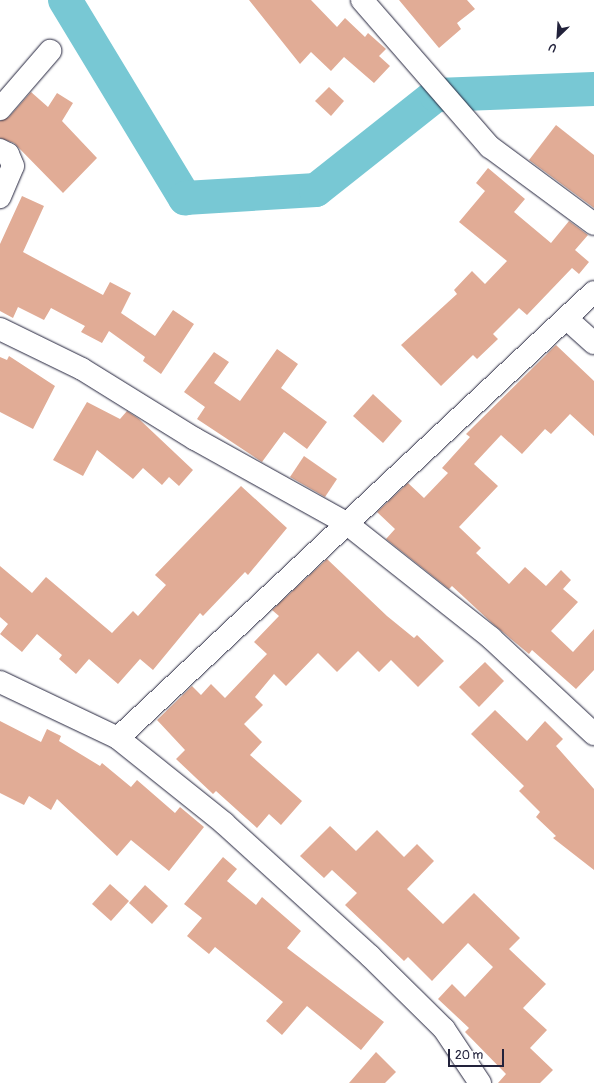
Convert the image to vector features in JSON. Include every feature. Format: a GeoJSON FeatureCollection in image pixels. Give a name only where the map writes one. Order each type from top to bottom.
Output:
{"type":"FeatureCollection","features":[{"type":"Feature","properties":{"kind":"street"},"geometry":{"type":"LineString","coordinates":[[362,0],[420,64],[490,147],[594,224]]}},
{"type":"Feature","properties":{"kind":"street"},"geometry":{"type":"LineString","coordinates":[[0,109],[50,51]]}},
{"type":"Feature","properties":{"kind":"street"},"geometry":{"type":"LineString","coordinates":[[0,150],[8,154],[13,166],[0,197]]}},
{"type":"Feature","properties":{"kind":"street"},"geometry":{"type":"LineString","coordinates":[[118,738],[346,523],[567,319],[594,292]]}},
{"type":"Feature","properties":{"kind":"street"},"geometry":{"type":"LineString","coordinates":[[567,319],[594,344]]}},
{"type":"Feature","properties":{"kind":"street"},"geometry":{"type":"LineString","coordinates":[[0,329],[82,369],[195,439],[346,523],[491,638],[594,734]]}},
{"type":"Feature","properties":{"kind":"street"},"geometry":{"type":"LineString","coordinates":[[0,682],[118,738],[224,823],[370,956],[444,1029],[480,1083]]}},
{"type":"Feature","properties":{"kind":"building"},"geometry":{"type":"Polygon","coordinates":[[[249,0],[311,0],[337,27],[345,18],[365,37],[368,33],[386,49],[379,56],[390,66],[374,83],[344,57],[331,71],[311,52],[300,64],[249,0]]]}},
{"type":"Feature","properties":{"kind":"building"},"geometry":{"type":"Polygon","coordinates":[[[399,0],[467,0],[475,9],[457,23],[461,29],[439,48],[399,0]]]}},
{"type":"Feature","properties":{"kind":"building"},"geometry":{"type":"Polygon","coordinates":[[[329,87],[344,101],[331,116],[315,101],[329,87]]]}},
{"type":"Feature","properties":{"kind":"building"},"geometry":{"type":"Polygon","coordinates":[[[31,92],[48,107],[57,93],[73,103],[62,121],[97,158],[63,193],[14,143],[0,138],[0,121],[9,117],[31,92]]]}},
{"type":"Feature","properties":{"kind":"building"},"geometry":{"type":"Polygon","coordinates":[[[556,125],[594,155],[594,208],[529,160],[556,125]]]}},
{"type":"Feature","properties":{"kind":"building"},"geometry":{"type":"Polygon","coordinates":[[[488,168],[525,199],[514,212],[551,243],[569,221],[588,235],[575,250],[589,262],[579,274],[572,268],[527,315],[519,308],[493,334],[498,339],[477,359],[473,355],[441,386],[401,345],[457,294],[454,290],[472,271],[485,284],[507,261],[459,222],[485,191],[476,183],[488,168]]]}},
{"type":"Feature","properties":{"kind":"building"},"geometry":{"type":"Polygon","coordinates":[[[22,196],[44,206],[23,252],[103,295],[110,282],[131,293],[121,313],[155,336],[173,310],[194,324],[161,374],[143,361],[145,357],[109,331],[102,343],[81,332],[85,326],[51,308],[44,320],[18,307],[13,318],[0,311],[0,244],[22,196]]]}},
{"type":"Feature","properties":{"kind":"building"},"geometry":{"type":"Polygon","coordinates":[[[556,345],[594,381],[594,436],[570,414],[551,434],[545,429],[522,454],[501,435],[474,464],[498,486],[459,527],[481,548],[476,553],[509,584],[525,567],[546,586],[561,570],[571,580],[563,589],[578,602],[551,631],[573,652],[594,629],[594,670],[576,689],[532,650],[529,654],[492,623],[452,586],[449,589],[386,539],[395,529],[377,512],[408,483],[424,498],[448,473],[442,468],[470,437],[466,434],[556,345]]]}},
{"type":"Feature","properties":{"kind":"building"},"geometry":{"type":"Polygon","coordinates":[[[277,349],[298,364],[281,388],[327,422],[307,449],[284,432],[262,462],[197,419],[205,407],[184,392],[214,352],[229,362],[214,383],[240,401],[277,349]]]}},
{"type":"Feature","properties":{"kind":"building"},"geometry":{"type":"Polygon","coordinates":[[[9,356],[55,386],[33,429],[0,412],[0,357],[7,360],[9,356]]]}},
{"type":"Feature","properties":{"kind":"building"},"geometry":{"type":"Polygon","coordinates":[[[373,394],[402,421],[383,443],[353,416],[373,394]]]}},
{"type":"Feature","properties":{"kind":"building"},"geometry":{"type":"Polygon","coordinates":[[[87,402],[120,419],[127,411],[139,419],[193,470],[179,486],[169,477],[162,485],[143,468],[133,479],[97,450],[83,476],[53,460],[87,402]]]}},
{"type":"Feature","properties":{"kind":"building"},"geometry":{"type":"Polygon","coordinates":[[[304,456],[337,479],[325,497],[290,477],[304,456]]]}},
{"type":"Feature","properties":{"kind":"building"},"geometry":{"type":"Polygon","coordinates":[[[241,486],[287,528],[248,575],[245,572],[203,616],[200,613],[153,670],[140,659],[118,684],[89,659],[76,674],[59,659],[62,655],[37,634],[22,652],[0,634],[8,624],[0,617],[0,566],[32,593],[46,577],[112,633],[133,611],[138,616],[166,585],[155,575],[241,486]]]}},
{"type":"Feature","properties":{"kind":"building"},"geometry":{"type":"Polygon","coordinates":[[[327,559],[387,616],[414,638],[417,635],[444,661],[418,687],[391,660],[379,672],[358,651],[337,672],[318,653],[286,686],[274,674],[255,697],[263,705],[244,724],[262,742],[250,755],[302,801],[281,825],[269,814],[257,828],[216,791],[213,794],[176,759],[185,750],[157,720],[192,686],[201,695],[211,684],[225,698],[267,654],[254,642],[279,616],[272,610],[327,559]]]}},
{"type":"Feature","properties":{"kind":"building"},"geometry":{"type":"Polygon","coordinates":[[[485,662],[504,681],[479,707],[459,687],[485,662]]]}},
{"type":"Feature","properties":{"kind":"building"},"geometry":{"type":"Polygon","coordinates":[[[495,710],[527,741],[545,721],[563,739],[556,746],[594,789],[594,870],[553,838],[556,836],[536,817],[540,812],[519,791],[524,786],[471,734],[495,710]]]}},
{"type":"Feature","properties":{"kind":"building"},"geometry":{"type":"Polygon","coordinates":[[[0,721],[41,742],[47,729],[61,736],[59,741],[100,766],[102,763],[131,787],[137,780],[175,813],[180,807],[204,827],[169,871],[131,840],[117,856],[57,799],[51,810],[29,796],[24,805],[0,793],[0,721]]]}},
{"type":"Feature","properties":{"kind":"building"},"geometry":{"type":"Polygon","coordinates":[[[330,826],[356,851],[377,830],[404,857],[417,844],[434,861],[407,889],[443,924],[474,893],[520,938],[509,949],[546,984],[523,1008],[547,1030],[530,1048],[553,1070],[540,1083],[498,1083],[506,1074],[465,1032],[469,1028],[438,999],[452,984],[465,997],[493,967],[468,943],[432,981],[408,957],[404,961],[345,905],[357,893],[332,870],[324,878],[300,856],[330,826]]]}},
{"type":"Feature","properties":{"kind":"building"},"geometry":{"type":"Polygon","coordinates":[[[223,857],[237,869],[227,881],[256,905],[262,897],[301,931],[287,948],[384,1022],[361,1050],[307,1006],[282,1035],[266,1021],[283,1002],[215,947],[209,954],[187,936],[202,918],[184,904],[223,857]]]}},
{"type":"Feature","properties":{"kind":"building"},"geometry":{"type":"Polygon","coordinates":[[[110,884],[129,901],[111,921],[92,904],[110,884]]]}},
{"type":"Feature","properties":{"kind":"building"},"geometry":{"type":"Polygon","coordinates":[[[145,885],[168,906],[152,924],[129,903],[145,885]]]}},
{"type":"Feature","properties":{"kind":"building"},"geometry":{"type":"Polygon","coordinates":[[[376,1052],[396,1072],[385,1083],[349,1083],[376,1052]]]}},
{"type":"Feature","properties":{"kind":"waterway"},"geometry":{"type":"LineString","coordinates":[[65,0],[185,198],[316,190],[436,95],[594,89]]}}]}
